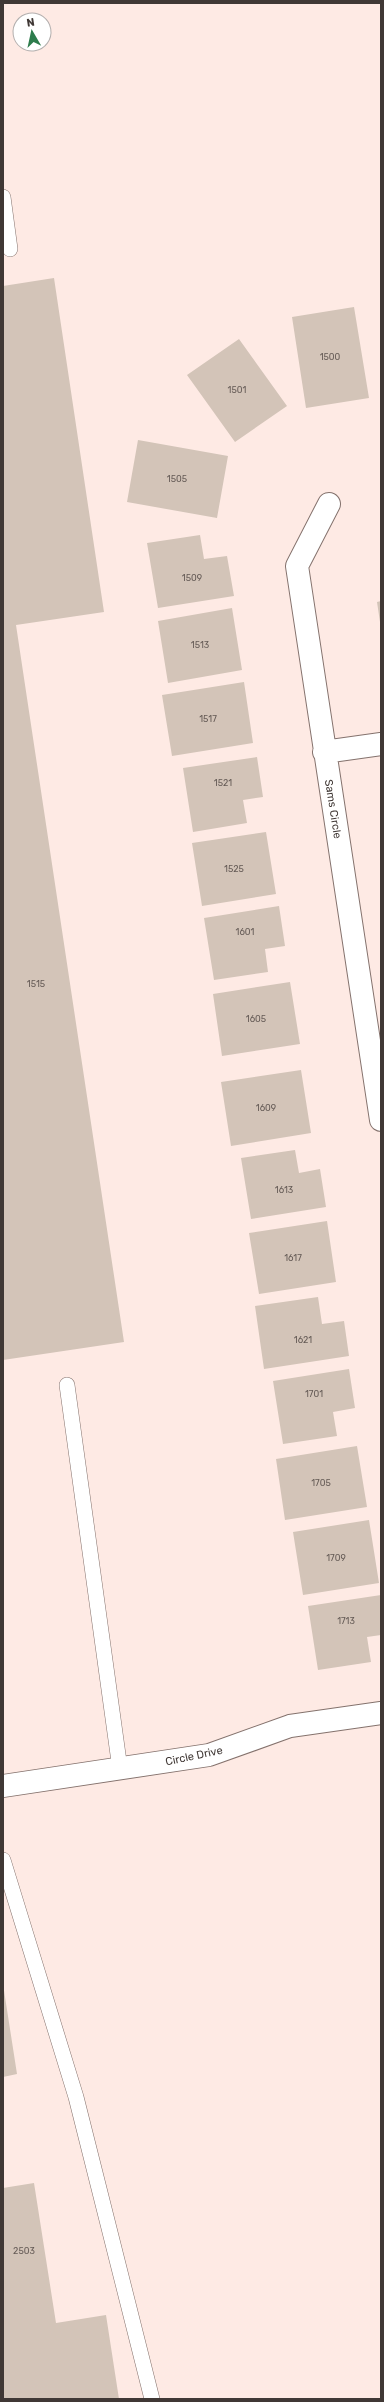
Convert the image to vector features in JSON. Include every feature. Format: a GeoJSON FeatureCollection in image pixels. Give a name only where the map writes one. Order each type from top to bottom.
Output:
{"type":"FeatureCollection","features":[{"type":"Feature","properties":{"kind":"street","name":"Sams Circle"},"geometry":{"type":"LineString","coordinates":[[329,504],[297,566],[381,1120]]}},
{"type":"Feature","properties":{"kind":"street"},"geometry":{"type":"LineString","coordinates":[[324,752],[381,744]]}},
{"type":"Feature","properties":{"kind":"street","name":"Circle Drive"},"geometry":{"type":"LineString","coordinates":[[3,1786],[210,1755],[290,1726],[381,1713]]}},
{"type":"Feature","properties":{"kind":"lane"},"geometry":{"type":"LineString","coordinates":[[3,197],[10,249]]}},
{"type":"Feature","properties":{"kind":"lane"},"geometry":{"type":"LineString","coordinates":[[67,1385],[120,1769]]}},
{"type":"Feature","properties":{"kind":"lane"},"geometry":{"type":"LineString","coordinates":[[3,1860],[76,2097],[152,2399]]}},
{"type":"Feature","properties":{"kind":"building"},"geometry":{"type":"Polygon","coordinates":[[[54,278],[104,612],[16,625],[124,1342],[3,1360],[3,286],[54,278]]]}},
{"type":"Feature","properties":{"kind":"building"},"geometry":{"type":"Polygon","coordinates":[[[354,307],[369,398],[306,408],[292,317],[354,307]]]}},
{"type":"Feature","properties":{"kind":"building"},"geometry":{"type":"Polygon","coordinates":[[[239,339],[287,406],[235,442],[187,375],[239,339]]]}},
{"type":"Feature","properties":{"kind":"building"},"geometry":{"type":"Polygon","coordinates":[[[138,440],[228,456],[217,518],[127,502],[138,440]]]}},
{"type":"Feature","properties":{"kind":"building"},"geometry":{"type":"Polygon","coordinates":[[[200,535],[204,559],[227,556],[234,596],[158,608],[147,543],[200,535]]]}},
{"type":"Feature","properties":{"kind":"building"},"geometry":{"type":"Polygon","coordinates":[[[381,601],[381,622],[380,622],[377,602],[381,601]]]}},
{"type":"Feature","properties":{"kind":"building"},"geometry":{"type":"Polygon","coordinates":[[[232,608],[242,670],[168,683],[158,621],[232,608]]]}},
{"type":"Feature","properties":{"kind":"building"},"geometry":{"type":"Polygon","coordinates":[[[244,682],[253,743],[172,756],[162,695],[244,682]]]}},
{"type":"Feature","properties":{"kind":"building"},"geometry":{"type":"Polygon","coordinates":[[[257,757],[263,797],[243,800],[247,823],[193,832],[183,768],[257,757]]]}},
{"type":"Feature","properties":{"kind":"building"},"geometry":{"type":"Polygon","coordinates":[[[266,832],[276,894],[202,906],[192,843],[266,832]]]}},
{"type":"Feature","properties":{"kind":"building"},"geometry":{"type":"Polygon","coordinates":[[[279,906],[285,946],[265,949],[268,972],[214,980],[204,918],[279,906]]]}},
{"type":"Feature","properties":{"kind":"building"},"geometry":{"type":"Polygon","coordinates":[[[290,982],[300,1044],[222,1056],[213,994],[290,982]]]}},
{"type":"Feature","properties":{"kind":"building"},"geometry":{"type":"Polygon","coordinates":[[[301,1070],[311,1133],[231,1146],[221,1082],[301,1070]]]}},
{"type":"Feature","properties":{"kind":"building"},"geometry":{"type":"Polygon","coordinates":[[[295,1150],[299,1173],[320,1169],[326,1207],[251,1219],[241,1158],[295,1150]]]}},
{"type":"Feature","properties":{"kind":"building"},"geometry":{"type":"Polygon","coordinates":[[[327,1221],[336,1282],[259,1294],[249,1233],[327,1221]]]}},
{"type":"Feature","properties":{"kind":"building"},"geometry":{"type":"Polygon","coordinates":[[[318,1297],[322,1324],[344,1321],[349,1356],[264,1369],[255,1306],[318,1297]]]}},
{"type":"Feature","properties":{"kind":"building"},"geometry":{"type":"Polygon","coordinates":[[[349,1369],[355,1408],[333,1412],[337,1436],[283,1444],[273,1381],[349,1369]]]}},
{"type":"Feature","properties":{"kind":"building"},"geometry":{"type":"Polygon","coordinates":[[[357,1446],[367,1507],[285,1520],[276,1459],[357,1446]]]}},
{"type":"Feature","properties":{"kind":"building"},"geometry":{"type":"Polygon","coordinates":[[[369,1520],[379,1583],[303,1595],[293,1532],[369,1520]]]}},
{"type":"Feature","properties":{"kind":"building"},"geometry":{"type":"Polygon","coordinates":[[[381,1595],[381,1635],[367,1637],[371,1662],[318,1670],[308,1606],[381,1595]]]}},
{"type":"Feature","properties":{"kind":"building"},"geometry":{"type":"Polygon","coordinates":[[[3,1984],[17,2074],[3,2077],[3,1984]]]}},
{"type":"Feature","properties":{"kind":"building"},"geometry":{"type":"Polygon","coordinates":[[[34,2183],[56,2323],[106,2315],[119,2399],[3,2399],[3,2188],[34,2183]]]}}]}
